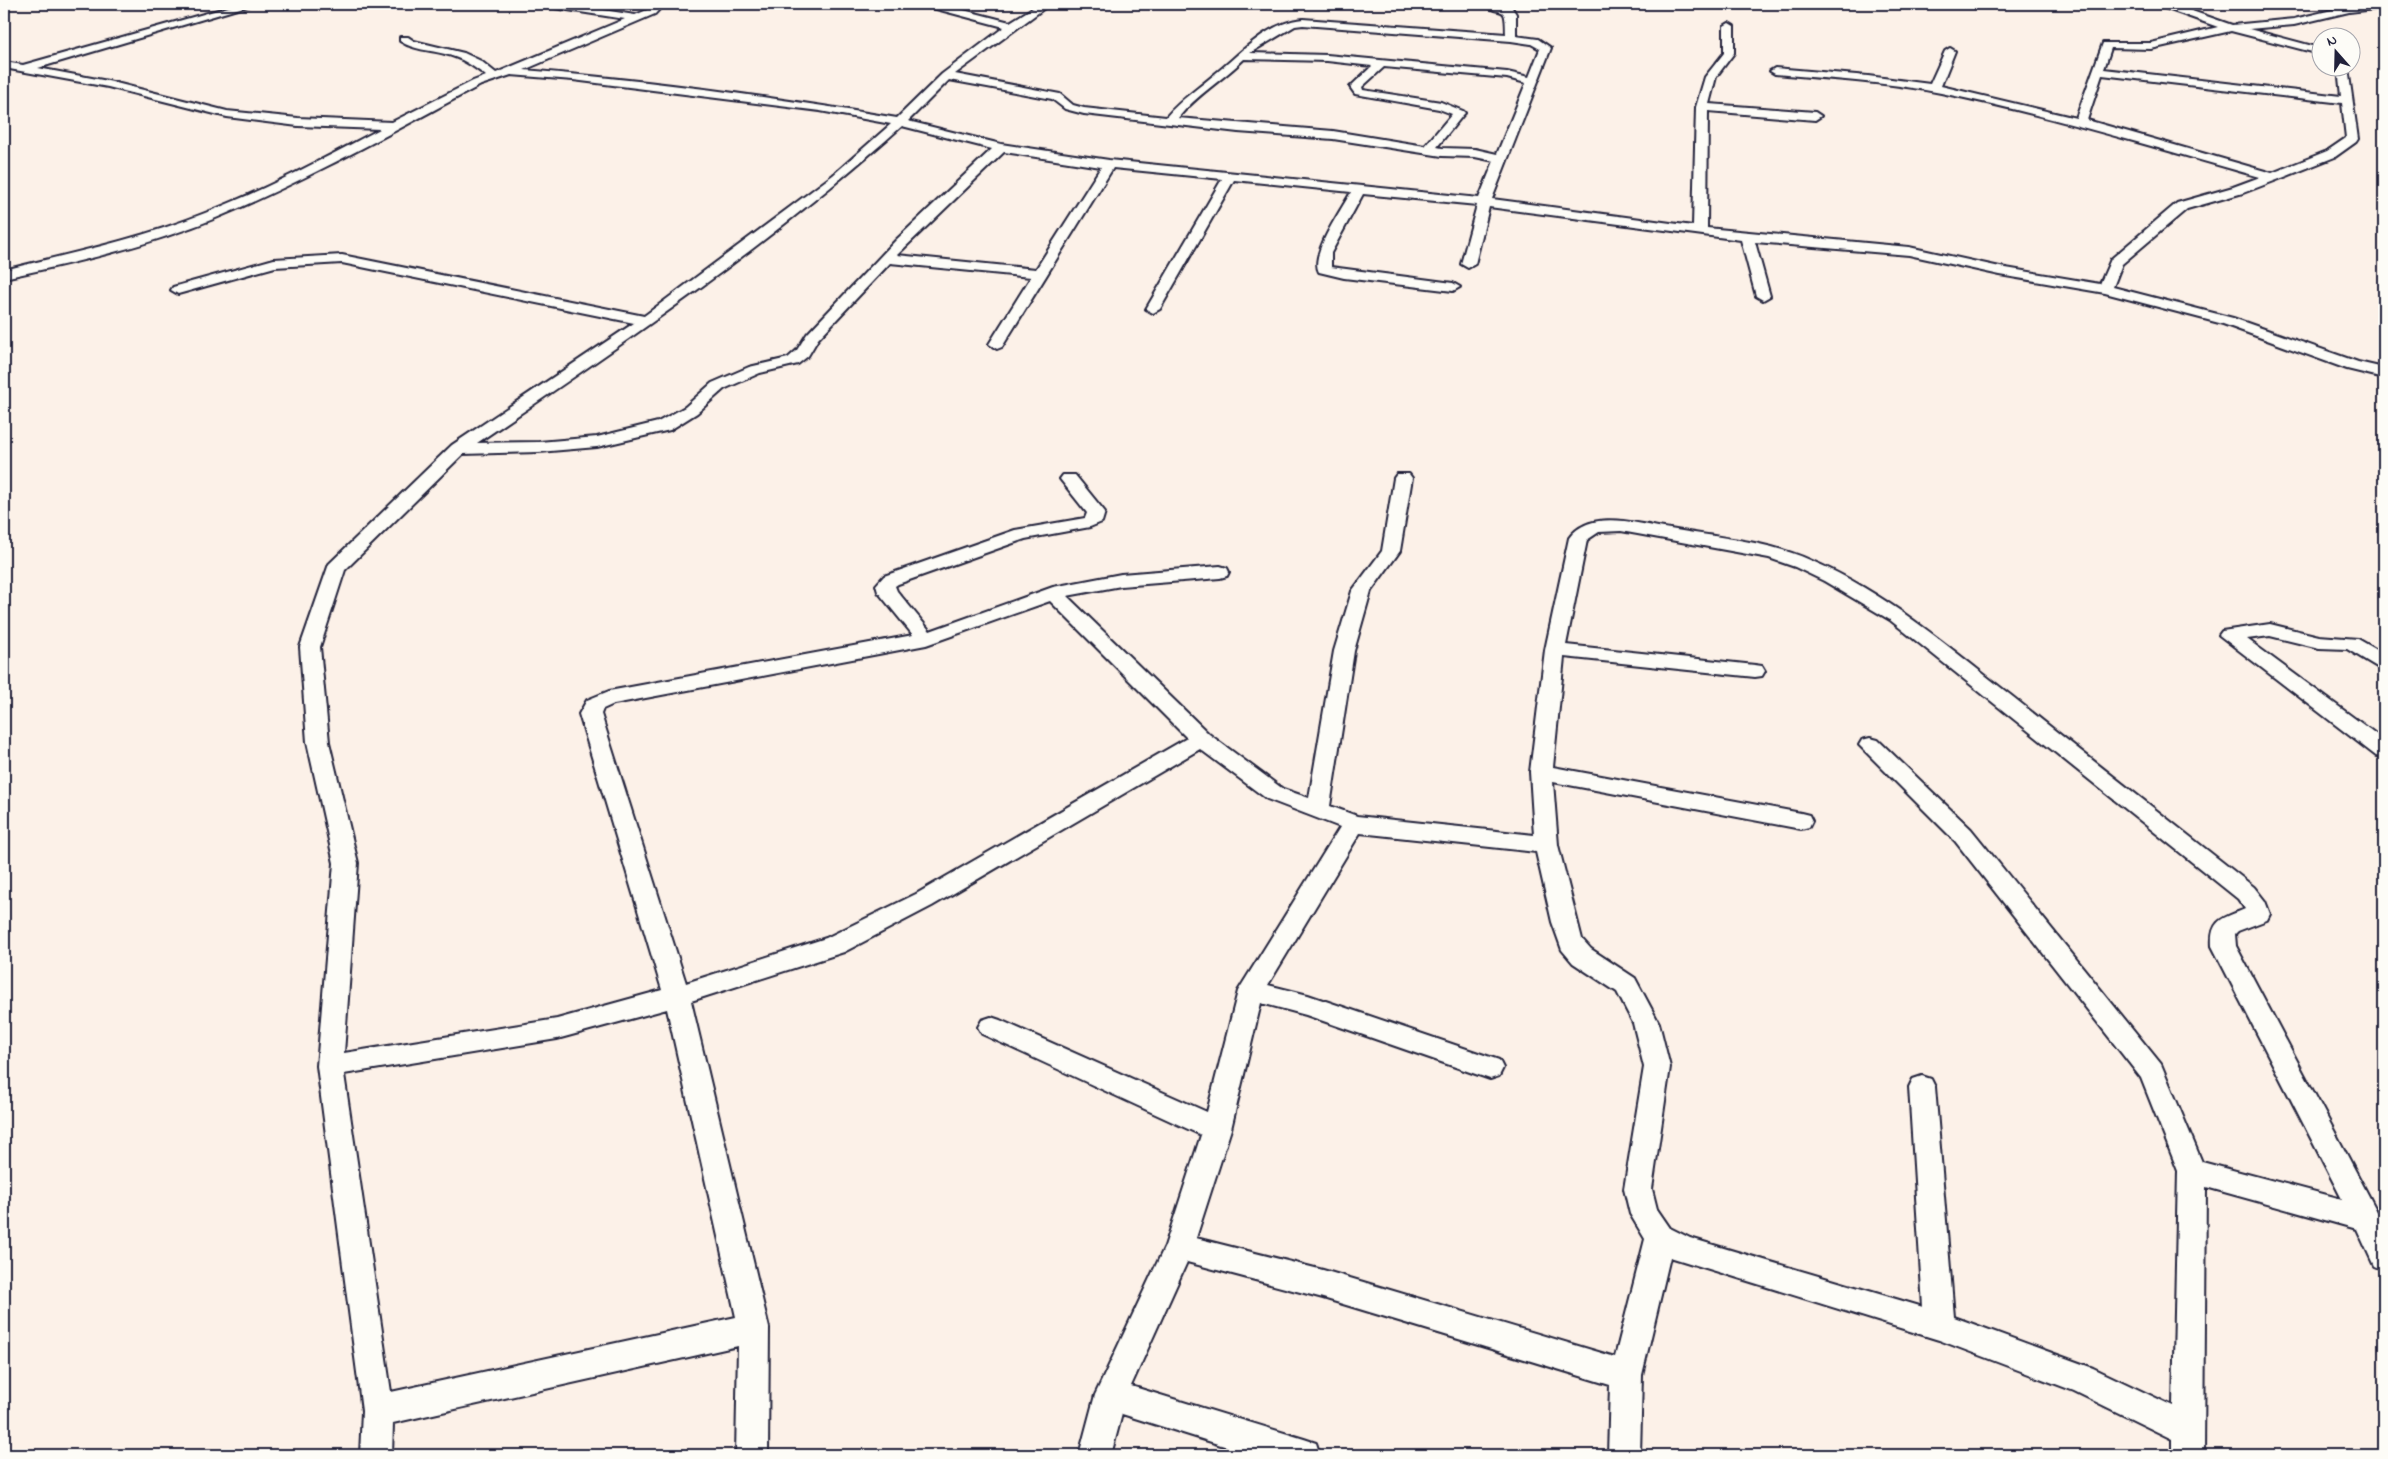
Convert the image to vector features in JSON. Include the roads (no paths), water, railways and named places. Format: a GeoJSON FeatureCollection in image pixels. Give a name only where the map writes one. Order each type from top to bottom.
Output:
{"type":"FeatureCollection","features":[{"type":"Feature","properties":{"kind":"street"},"geometry":{"type":"LineString","coordinates":[[22,69],[249,4]]}},
{"type":"Feature","properties":{"kind":"street"},"geometry":{"type":"LineString","coordinates":[[548,4],[635,18]]}},
{"type":"Feature","properties":{"kind":"street"},"geometry":{"type":"LineString","coordinates":[[4,274],[132,243],[210,216],[295,178],[493,76],[510,72],[651,12],[659,4]]}},
{"type":"Feature","properties":{"kind":"street"},"geometry":{"type":"LineString","coordinates":[[928,4],[1012,26]]}},
{"type":"Feature","properties":{"kind":"street"},"geometry":{"type":"LineString","coordinates":[[376,1455],[378,1411],[330,1066],[346,864],[318,742],[310,647],[336,568],[458,450],[647,321],[837,178],[900,122],[946,76],[1012,26],[1045,4]]}},
{"type":"Feature","properties":{"kind":"street"},"geometry":{"type":"LineString","coordinates":[[1488,4],[1507,8],[1511,14],[1511,38]]}},
{"type":"Feature","properties":{"kind":"street"},"geometry":{"type":"LineString","coordinates":[[2163,4],[2231,28],[2310,48]]}},
{"type":"Feature","properties":{"kind":"street"},"geometry":{"type":"LineString","coordinates":[[2080,122],[2096,71],[2107,45],[2151,46],[2231,28],[2294,22],[2349,9],[2384,5]]}},
{"type":"Feature","properties":{"kind":"street"},"geometry":{"type":"LineString","coordinates":[[1169,121],[1183,104],[1221,75],[1240,56],[1257,44],[1297,22],[1534,41],[1546,48],[1484,202],[1468,264]]}},
{"type":"Feature","properties":{"kind":"street"},"geometry":{"type":"LineString","coordinates":[[1700,231],[1702,107],[1711,77],[1729,53],[1729,26]]}},
{"type":"Feature","properties":{"kind":"street"},"geometry":{"type":"LineString","coordinates":[[404,39],[411,44],[476,62],[493,76]]}},
{"type":"Feature","properties":{"kind":"street"},"geometry":{"type":"LineString","coordinates":[[1934,88],[1950,51]]}},
{"type":"Feature","properties":{"kind":"street"},"geometry":{"type":"LineString","coordinates":[[1240,56],[1309,57],[1381,63],[1507,75],[1534,81]]}},
{"type":"Feature","properties":{"kind":"street"},"geometry":{"type":"LineString","coordinates":[[1381,63],[1356,87],[1359,92],[1390,99],[1450,107],[1459,112],[1428,150]]}},
{"type":"Feature","properties":{"kind":"street"},"geometry":{"type":"LineString","coordinates":[[4,65],[108,84],[227,114],[298,122],[395,126]]}},
{"type":"Feature","properties":{"kind":"street"},"geometry":{"type":"LineString","coordinates":[[1775,71],[1868,79],[1934,88],[2080,122],[2273,176]]}},
{"type":"Feature","properties":{"kind":"street"},"geometry":{"type":"LineString","coordinates":[[2096,71],[2347,100]]}},
{"type":"Feature","properties":{"kind":"street"},"geometry":{"type":"LineString","coordinates":[[510,72],[573,77],[820,108],[900,122],[1001,148],[1109,164],[1484,202],[1747,237],[1910,251],[2000,271],[2105,289],[2228,321],[2344,363],[2384,373]]}},
{"type":"Feature","properties":{"kind":"street"},"geometry":{"type":"LineString","coordinates":[[946,76],[989,82],[1056,96],[1069,107],[1084,111],[1169,121],[1333,134],[1428,150],[1474,153],[1501,159]]}},
{"type":"Feature","properties":{"kind":"street"},"geometry":{"type":"LineString","coordinates":[[2105,289],[2116,262],[2182,206],[2238,190],[2331,154],[2352,139],[2344,78]]}},
{"type":"Feature","properties":{"kind":"street"},"geometry":{"type":"LineString","coordinates":[[1702,107],[1815,116]]}},
{"type":"Feature","properties":{"kind":"street"},"geometry":{"type":"LineString","coordinates":[[458,450],[539,447],[597,442],[664,426],[691,410],[718,386],[755,370],[793,361],[803,354],[812,337],[887,258],[1001,148]]}},
{"type":"Feature","properties":{"kind":"street"},"geometry":{"type":"LineString","coordinates":[[997,344],[1109,164]]}},
{"type":"Feature","properties":{"kind":"street"},"geometry":{"type":"LineString","coordinates":[[1153,309],[1230,176]]}},
{"type":"Feature","properties":{"kind":"street"},"geometry":{"type":"LineString","coordinates":[[1359,190],[1324,253],[1324,268],[1344,274],[1453,287]]}},
{"type":"Feature","properties":{"kind":"street"},"geometry":{"type":"LineString","coordinates":[[1747,237],[1763,296]]}},
{"type":"Feature","properties":{"kind":"street"},"geometry":{"type":"LineString","coordinates":[[887,258],[1040,274]]}},
{"type":"Feature","properties":{"kind":"street"},"geometry":{"type":"LineString","coordinates":[[178,290],[274,264],[342,259],[647,321]]}},
{"type":"Feature","properties":{"kind":"street"},"geometry":{"type":"LineString","coordinates":[[1318,810],[1344,651],[1362,591],[1391,551],[1402,478]]}},
{"type":"Feature","properties":{"kind":"street"},"geometry":{"type":"LineString","coordinates":[[926,639],[888,592],[886,585],[891,580],[1021,534],[1090,522],[1096,518],[1096,512],[1068,479]]}},
{"type":"Feature","properties":{"kind":"street"},"geometry":{"type":"LineString","coordinates":[[1870,745],[1963,835],[2152,1072],[2192,1171],[2189,1443],[2082,1380],[1939,1326],[1683,1249],[1660,1237],[1644,1214],[1638,1189],[1657,1067],[1646,1022],[1626,985],[1582,956],[1571,943],[1564,922],[1546,846],[1541,772],[1555,650],[1578,538],[1588,530],[1602,526],[1621,526],[1774,553],[1831,576],[1896,616],[2246,893],[2258,907],[2258,914],[2229,925],[2223,933],[2224,946],[2367,1219],[2384,1257]]}},
{"type":"Feature","properties":{"kind":"street"},"geometry":{"type":"LineString","coordinates":[[752,1455],[754,1328],[677,996],[590,714],[594,706],[609,698],[926,639],[1053,592],[1120,580],[1220,572]]}},
{"type":"Feature","properties":{"kind":"street"},"geometry":{"type":"LineString","coordinates":[[1053,592],[1201,739],[1275,794],[1354,824],[1546,846]]}},
{"type":"Feature","properties":{"kind":"street"},"geometry":{"type":"LineString","coordinates":[[2384,663],[2351,643],[2319,642],[2270,630],[2229,635],[2384,751]]}},
{"type":"Feature","properties":{"kind":"street"},"geometry":{"type":"LineString","coordinates":[[1555,650],[1755,671]]}},
{"type":"Feature","properties":{"kind":"street"},"geometry":{"type":"LineString","coordinates":[[330,1066],[557,1029],[677,996],[835,945],[924,900],[1201,739]]}},
{"type":"Feature","properties":{"kind":"street"},"geometry":{"type":"LineString","coordinates":[[1541,772],[1801,821]]}},
{"type":"Feature","properties":{"kind":"street"},"geometry":{"type":"LineString","coordinates":[[1095,1455],[1111,1395],[1179,1247],[1217,1129],[1251,991],[1354,824]]}},
{"type":"Feature","properties":{"kind":"street"},"geometry":{"type":"LineString","coordinates":[[1251,991],[1308,1005],[1490,1068]]}},
{"type":"Feature","properties":{"kind":"street"},"geometry":{"type":"LineString","coordinates":[[991,1027],[1078,1068],[1217,1129]]}},
{"type":"Feature","properties":{"kind":"street"},"geometry":{"type":"LineString","coordinates":[[1922,1087],[1939,1326]]}},
{"type":"Feature","properties":{"kind":"street"},"geometry":{"type":"LineString","coordinates":[[2192,1171],[2367,1219]]}},
{"type":"Feature","properties":{"kind":"street"},"geometry":{"type":"LineString","coordinates":[[1624,1455],[1626,1375],[1660,1237]]}},
{"type":"Feature","properties":{"kind":"street"},"geometry":{"type":"LineString","coordinates":[[1179,1247],[1323,1284],[1626,1375]]}},
{"type":"Feature","properties":{"kind":"street"},"geometry":{"type":"LineString","coordinates":[[378,1411],[754,1328]]}},
{"type":"Feature","properties":{"kind":"street"},"geometry":{"type":"LineString","coordinates":[[1111,1395],[1304,1455]]}}]}
